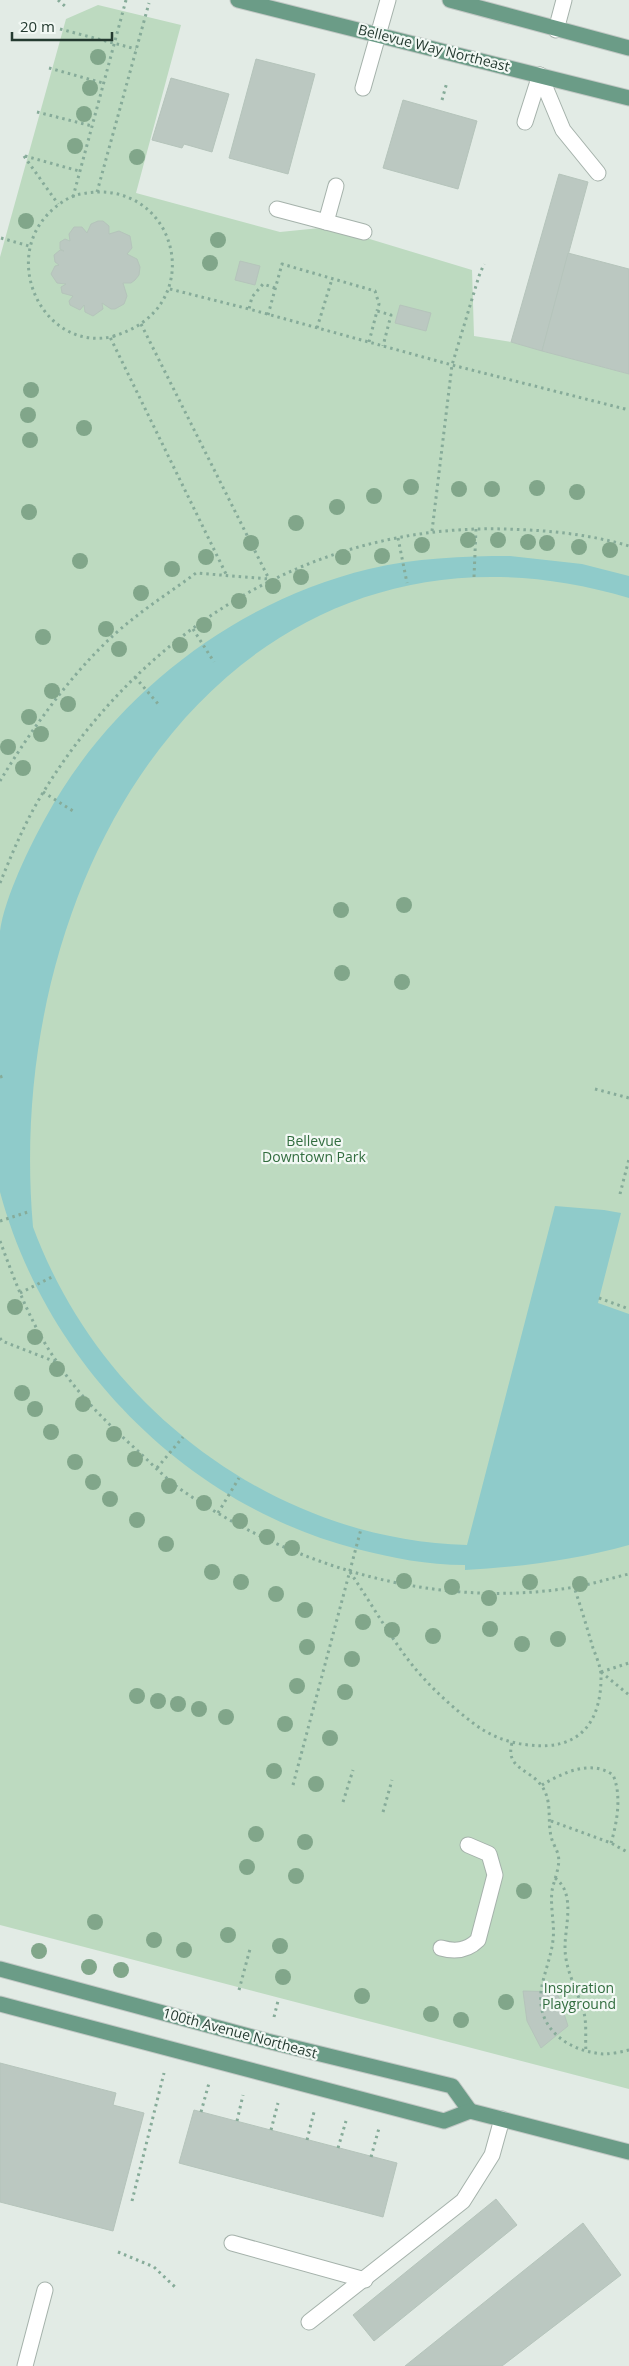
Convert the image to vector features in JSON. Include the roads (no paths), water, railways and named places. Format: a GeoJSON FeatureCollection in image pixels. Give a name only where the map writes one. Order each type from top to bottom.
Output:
{"type":"FeatureCollection","features":[{"type":"Feature","properties":{"kind":"main road","name":"Bellevue Way Northeast"},"geometry":{"type":"LineString","coordinates":[[238,0],[629,98]]}},
{"type":"Feature","properties":{"kind":"main road"},"geometry":{"type":"LineString","coordinates":[[450,0],[556,30],[629,48]]}},
{"type":"Feature","properties":{"kind":"main road","name":"100th Avenue Northeast"},"geometry":{"type":"LineString","coordinates":[[0,1969],[268,2040],[452,2086],[470,2111]]}},
{"type":"Feature","properties":{"kind":"main road"},"geometry":{"type":"LineString","coordinates":[[0,2004],[444,2121],[470,2111],[629,2152]]}},
{"type":"Feature","properties":{"kind":"lane"},"geometry":{"type":"LineString","coordinates":[[363,88],[388,0]]}},
{"type":"Feature","properties":{"kind":"lane"},"geometry":{"type":"LineString","coordinates":[[556,30],[564,0]]}},
{"type":"Feature","properties":{"kind":"lane"},"geometry":{"type":"LineString","coordinates":[[525,122],[540,75]]}},
{"type":"Feature","properties":{"kind":"lane"},"geometry":{"type":"LineString","coordinates":[[540,75],[563,130],[598,173]]}},
{"type":"Feature","properties":{"kind":"lane"},"geometry":{"type":"LineString","coordinates":[[326,222],[336,186]]}},
{"type":"Feature","properties":{"kind":"lane"},"geometry":{"type":"LineString","coordinates":[[277,209],[364,232]]}},
{"type":"Feature","properties":{"kind":"lane"},"geometry":{"type":"LineString","coordinates":[[441,1948],[451,1950],[463,1949],[471,1946],[478,1940],[495,1874],[489,1854],[468,1845]]}},
{"type":"Feature","properties":{"kind":"lane"},"geometry":{"type":"LineString","coordinates":[[309,2322],[365,2280],[463,2201],[492,2155],[502,2119]]}},
{"type":"Feature","properties":{"kind":"lane"},"geometry":{"type":"LineString","coordinates":[[232,2243],[365,2280]]}},
{"type":"Feature","properties":{"kind":"lane"},"geometry":{"type":"LineString","coordinates":[[25,2366],[45,2290]]}},
{"type":"Feature","properties":{"kind":"water"},"geometry":{"type":"Polygon","coordinates":[[[510,556],[582,564],[629,576],[629,598],[492,577],[370,595],[264,648],[175,729],[106,833],[58,954],[33,1088],[33,1227],[58,1284],[73,1311],[109,1361],[150,1407],[173,1428],[238,1476],[310,1512],[348,1525],[387,1535],[426,1542],[467,1545],[555,1206],[621,1213],[598,1303],[629,1314],[629,1545],[548,1562],[465,1570],[465,1565],[437,1564],[410,1560],[357,1549],[294,1528],[236,1499],[181,1462],[132,1418],[88,1369],[51,1314],[22,1255],[0,1192],[0,931],[2,918],[12,888],[25,857],[46,817],[73,773],[105,732],[142,694],[182,660],[225,630],[271,604],[319,584],[369,569],[404,562],[457,557],[510,556]]]}},
{"type":"Feature","properties":{"kind":"park label","name":"Bellevue Downtown Park"},"geometry":{"type":"Point","coordinates":[314,1150]}},
{"type":"Feature","properties":{"kind":"park label","name":"Inspiration Playground"},"geometry":{"type":"Point","coordinates":[579,1996]}}]}
